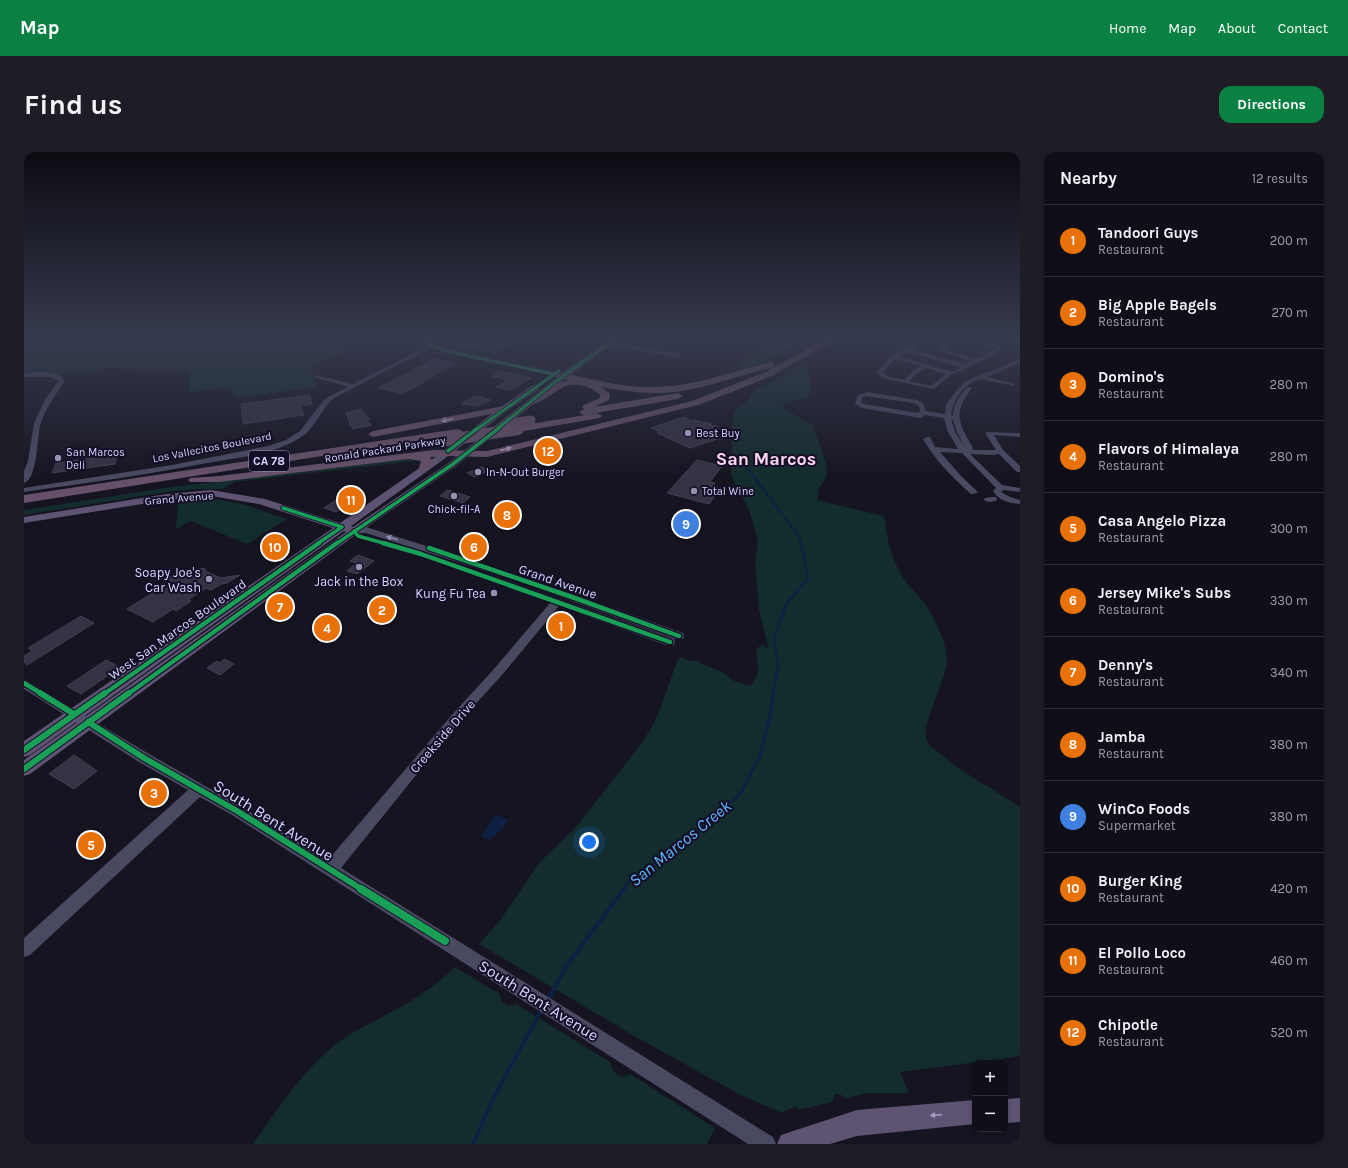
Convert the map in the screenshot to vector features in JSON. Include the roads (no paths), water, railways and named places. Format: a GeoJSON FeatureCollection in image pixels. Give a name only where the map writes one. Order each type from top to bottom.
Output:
{"type":"FeatureCollection","features":[{"type":"Feature","properties":{"kind":"highway"},"geometry":{"type":"LineString","coordinates":[[533,401],[548,394],[557,386]]}},
{"type":"Feature","properties":{"kind":"highway"},"geometry":{"type":"LineString","coordinates":[[576,409],[600,403],[604,400],[604,394],[596,387],[592,386]]}},
{"type":"Feature","properties":{"kind":"highway"},"geometry":{"type":"LineString","coordinates":[[615,386],[660,390],[681,386]]}},
{"type":"Feature","properties":{"kind":"highway","name":"Ronald Packard Parkway"},"geometry":{"type":"LineString","coordinates":[[24,499],[457,432],[533,418],[641,403],[690,394],[716,386]]}},
{"type":"Feature","properties":{"kind":"highway"},"geometry":{"type":"LineString","coordinates":[[194,480],[219,479],[448,451],[476,455],[500,451],[695,403],[736,387]]}},
{"type":"Feature","properties":{"kind":"highway","name":"Ronald Packard Parkway"},"geometry":{"type":"LineString","coordinates":[[24,506],[659,406],[736,387]]}},
{"type":"Feature","properties":{"kind":"highway"},"geometry":{"type":"LineString","coordinates":[[81,490],[504,409]]}},
{"type":"Feature","properties":{"kind":"highway"},"geometry":{"type":"LineString","coordinates":[[533,418],[563,412]]}},
{"type":"Feature","properties":{"kind":"highway"},"geometry":{"type":"LineString","coordinates":[[400,456],[425,458],[428,462],[425,468]]}},
{"type":"Feature","properties":{"kind":"main road","name":"West San Marcos Boulevard"},"geometry":{"type":"LineString","coordinates":[[348,529],[425,468],[536,386]]}},
{"type":"Feature","properties":{"kind":"main road","name":"West San Marcos Boulevard"},"geometry":{"type":"LineString","coordinates":[[24,750],[81,718],[348,529],[468,453],[551,386]]}},
{"type":"Feature","properties":{"kind":"main road","name":"Grand Avenue"},"geometry":{"type":"LineString","coordinates":[[24,520],[167,497],[211,493],[261,501],[348,529]]}},
{"type":"Feature","properties":{"kind":"main road","name":"West San Marcos Boulevard"},"geometry":{"type":"LineString","coordinates":[[24,769],[81,718]]}},
{"type":"Feature","properties":{"kind":"main road"},"geometry":{"type":"LineString","coordinates":[[1008,1111],[1020,1110]]}},
{"type":"Feature","properties":{"kind":"main road"},"geometry":{"type":"LineString","coordinates":[[790,1144],[857,1123],[972,1112]]}},
{"type":"Feature","properties":{"kind":"street"},"geometry":{"type":"LineString","coordinates":[[24,481],[32,461],[37,423],[49,398],[58,386]]}},
{"type":"Feature","properties":{"kind":"street","name":"Los Vallecitos Boulevard"},"geometry":{"type":"LineString","coordinates":[[24,490],[186,465],[269,448],[289,441],[303,433],[309,428],[321,406],[332,397],[352,386]]}},
{"type":"Feature","properties":{"kind":"street"},"geometry":{"type":"LineString","coordinates":[[965,386],[955,395],[946,416],[952,435],[983,466],[1009,488],[1020,490]]}},
{"type":"Feature","properties":{"kind":"street"},"geometry":{"type":"LineString","coordinates":[[971,386],[962,396],[956,411],[956,422],[969,459],[997,496],[1020,502]]}},
{"type":"Feature","properties":{"kind":"street"},"geometry":{"type":"LineString","coordinates":[[921,424],[922,414],[923,409],[921,404],[915,401],[868,394],[862,394],[859,396],[858,404],[860,405],[892,411],[922,414],[939,417],[946,416],[956,418]]}},
{"type":"Feature","properties":{"kind":"street"},"geometry":{"type":"LineString","coordinates":[[870,413],[891,417],[892,411]]}},
{"type":"Feature","properties":{"kind":"street"},"geometry":{"type":"LineString","coordinates":[[1020,435],[989,433],[998,451],[1020,470]]}},
{"type":"Feature","properties":{"kind":"street"},"geometry":{"type":"LineString","coordinates":[[927,439],[958,478],[974,492]]}},
{"type":"Feature","properties":{"kind":"street"},"geometry":{"type":"LineString","coordinates":[[934,448],[994,453],[998,451]]}},
{"type":"Feature","properties":{"kind":"street"},"geometry":{"type":"LineString","coordinates":[[997,496],[1009,488]]}},
{"type":"Feature","properties":{"kind":"street","name":"Grand Avenue"},"geometry":{"type":"LineString","coordinates":[[348,529],[358,536],[421,554],[560,598],[674,639]]}},
{"type":"Feature","properties":{"kind":"street","name":"Creekside Drive"},"geometry":{"type":"LineString","coordinates":[[330,870],[454,719],[498,672],[560,598]]}},
{"type":"Feature","properties":{"kind":"street","name":"South Bent Avenue"},"geometry":{"type":"LineString","coordinates":[[24,683],[144,758],[237,811],[724,1116],[766,1144]]}},
{"type":"Feature","properties":{"kind":"street"},"geometry":{"type":"LineString","coordinates":[[24,949],[199,789]]}},
{"type":"Feature","properties":{"kind":"water"},"geometry":{"type":"Polygon","coordinates":[[[496,814],[508,820],[501,830],[489,840],[481,836],[496,814]]]}},
{"type":"Feature","properties":{"kind":"waterway","name":"San Marcos Creek"},"geometry":{"type":"LineString","coordinates":[[746,466],[800,538],[801,544]]}},
{"type":"Feature","properties":{"kind":"waterway","name":"San Marcos Creek"},"geometry":{"type":"LineString","coordinates":[[773,694],[778,667],[774,638],[786,605],[808,578],[801,543]]}},
{"type":"Feature","properties":{"kind":"waterway","name":"San Marcos Creek"},"geometry":{"type":"LineString","coordinates":[[623,890],[629,882],[690,839],[741,793],[760,755],[774,693]]}},
{"type":"Feature","properties":{"kind":"waterway","name":"San Marcos Creek"},"geometry":{"type":"LineString","coordinates":[[548,1000],[567,965],[624,889]]}},
{"type":"Feature","properties":{"kind":"waterway","name":"San Marcos Creek"},"geometry":{"type":"LineString","coordinates":[[473,1144],[494,1097],[542,1009]]}},
{"type":"Feature","properties":{"kind":"place","name":"Best Buy"},"geometry":{"type":"Point","coordinates":[688,433]}},
{"type":"Feature","properties":{"kind":"place","name":"Chipotle"},"geometry":{"type":"Point","coordinates":[548,451]}},
{"type":"Feature","properties":{"kind":"place","name":"San Marcos Deli"},"geometry":{"type":"Point","coordinates":[58,458]}},
{"type":"Feature","properties":{"kind":"place","name":"In-N-Out Burger"},"geometry":{"type":"Point","coordinates":[478,472]}},
{"type":"Feature","properties":{"kind":"place","name":"Total Wine"},"geometry":{"type":"Point","coordinates":[694,491]}},
{"type":"Feature","properties":{"kind":"place","name":"Chick-fil-A"},"geometry":{"type":"Point","coordinates":[454,496]}},
{"type":"Feature","properties":{"kind":"place","name":"El Pollo Loco"},"geometry":{"type":"Point","coordinates":[351,500]}},
{"type":"Feature","properties":{"kind":"place","name":"Jamba"},"geometry":{"type":"Point","coordinates":[507,515]}},
{"type":"Feature","properties":{"kind":"place","name":"WinCo Foods"},"geometry":{"type":"Point","coordinates":[686,524]}},
{"type":"Feature","properties":{"kind":"place","name":"Burger King"},"geometry":{"type":"Point","coordinates":[275,547]}},
{"type":"Feature","properties":{"kind":"place","name":"Jersey Mike's Subs"},"geometry":{"type":"Point","coordinates":[474,547]}},
{"type":"Feature","properties":{"kind":"place","name":"Jack in the Box"},"geometry":{"type":"Point","coordinates":[359,567]}},
{"type":"Feature","properties":{"kind":"place","name":"Soapy Joe's Car Wash"},"geometry":{"type":"Point","coordinates":[209,579]}},
{"type":"Feature","properties":{"kind":"place","name":"Kung Fu Tea"},"geometry":{"type":"Point","coordinates":[494,593]}},
{"type":"Feature","properties":{"kind":"place","name":"Denny's"},"geometry":{"type":"Point","coordinates":[280,607]}},
{"type":"Feature","properties":{"kind":"place","name":"Big Apple Bagels"},"geometry":{"type":"Point","coordinates":[382,610]}},
{"type":"Feature","properties":{"kind":"place","name":"Tandoori Guys"},"geometry":{"type":"Point","coordinates":[561,626]}},
{"type":"Feature","properties":{"kind":"place","name":"Flavors of Himalaya"},"geometry":{"type":"Point","coordinates":[327,628]}},
{"type":"Feature","properties":{"kind":"place","name":"Domino's"},"geometry":{"type":"Point","coordinates":[154,793]}},
{"type":"Feature","properties":{"kind":"place","name":"Casa Angelo Pizza"},"geometry":{"type":"Point","coordinates":[91,845]}},
{"type":"Feature","properties":{"kind":"district","name":"San Marcos"},"geometry":{"type":"Point","coordinates":[766,459]}}]}
